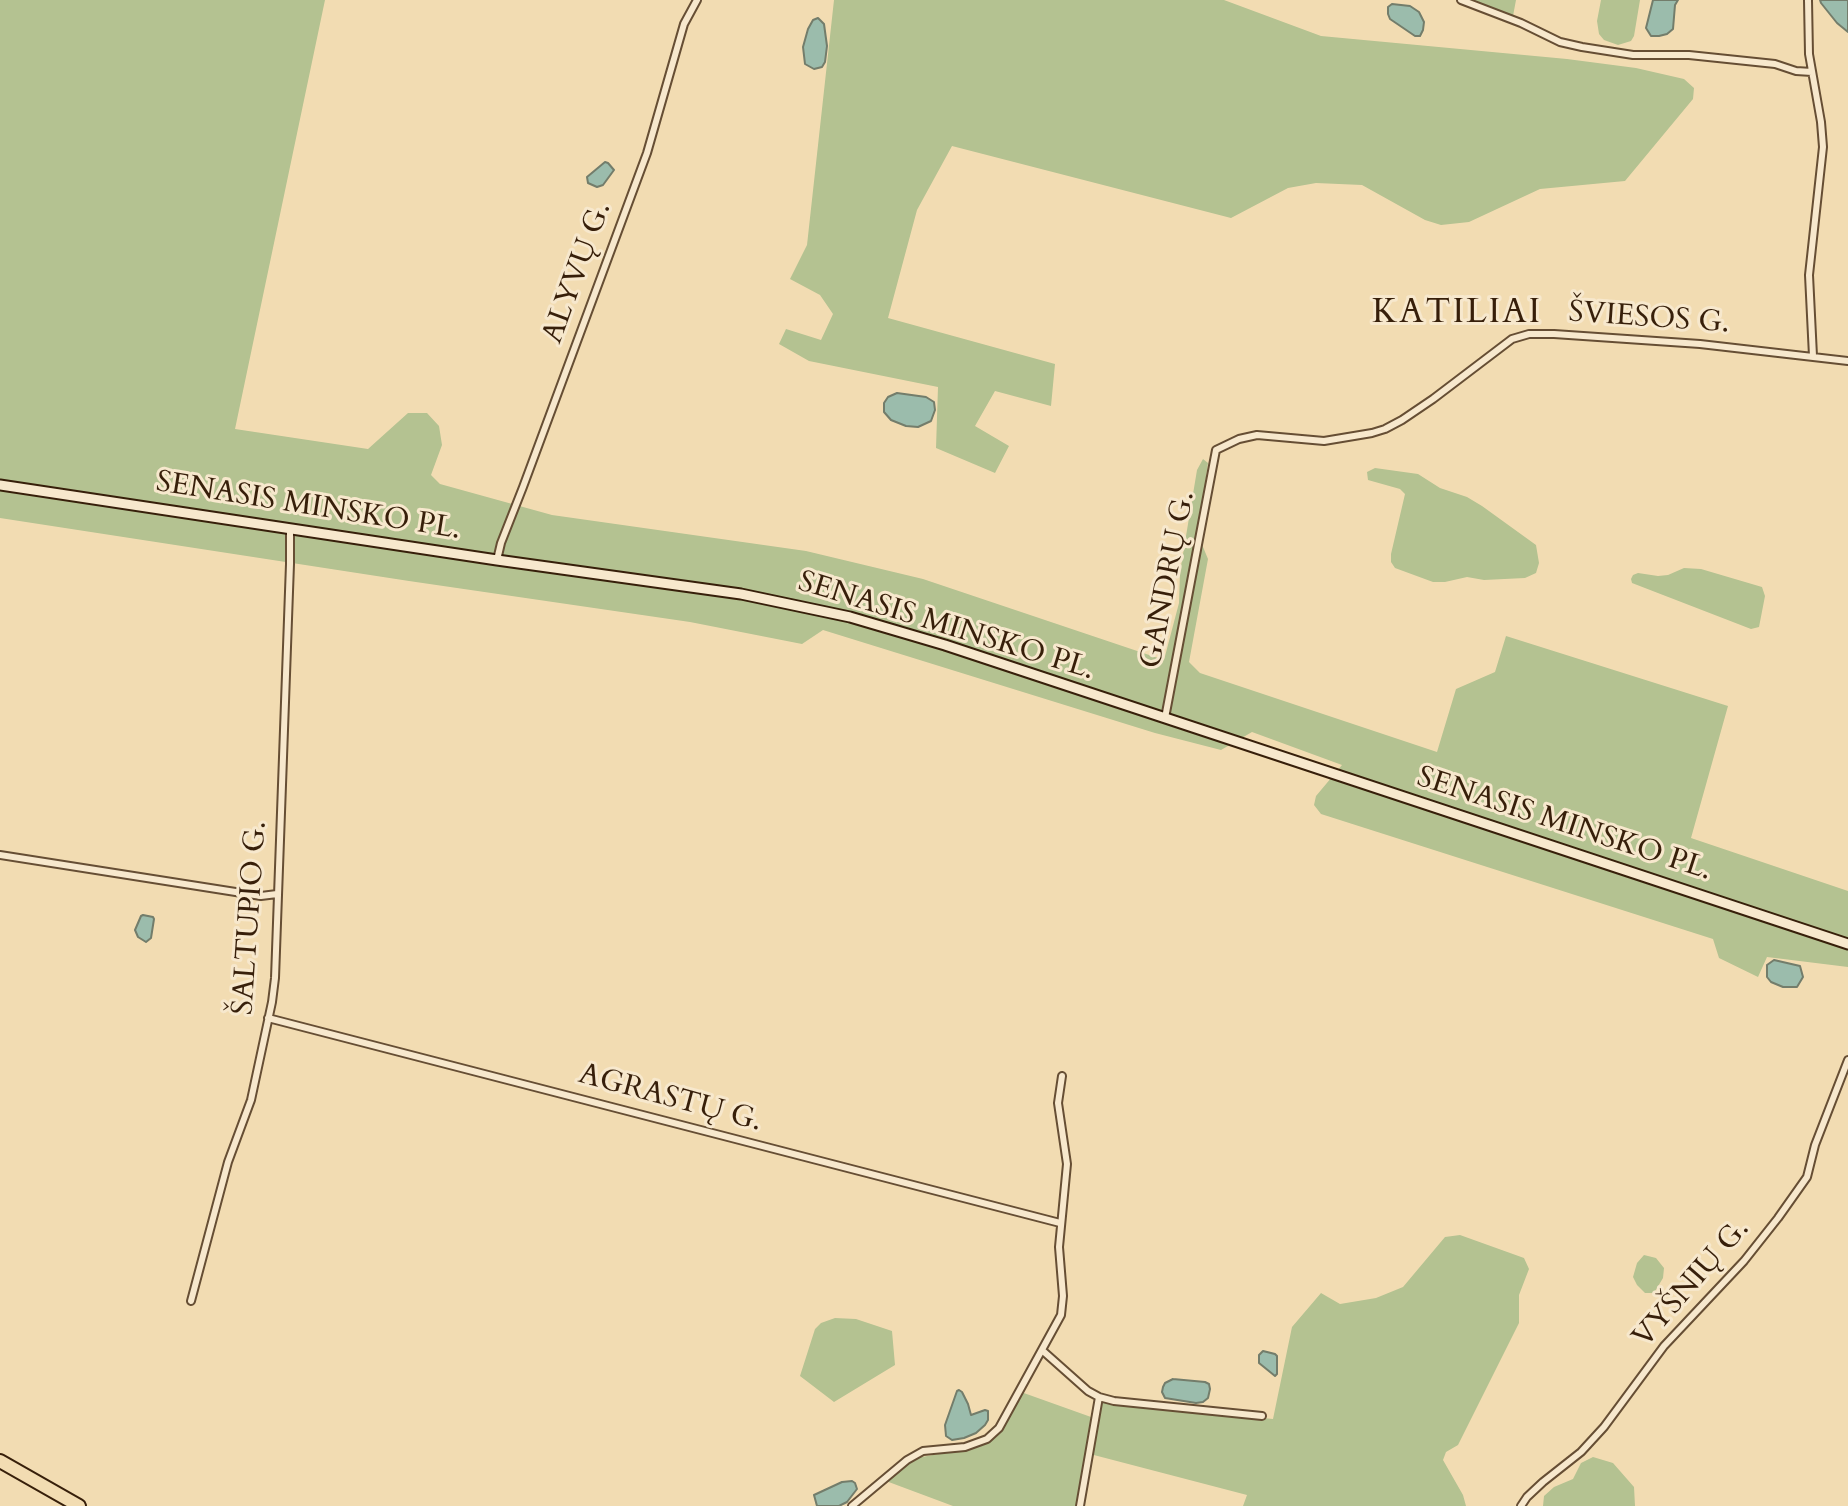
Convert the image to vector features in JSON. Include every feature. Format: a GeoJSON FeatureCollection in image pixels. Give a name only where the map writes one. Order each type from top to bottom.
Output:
{"type":"FeatureCollection","features":[{"type":"Feature","properties":{"kind":"highway"},"geometry":{"type":"LineString","coordinates":[[0,1461],[79,1506]]}},
{"type":"Feature","properties":{"kind":"main road","name":"SENASIS MINSKO PL."},"geometry":{"type":"LineString","coordinates":[[0,485],[741,594],[837,614],[945,645],[1848,944]]}},
{"type":"Feature","properties":{"kind":"street","name":"ALYVŲ G."},"geometry":{"type":"LineString","coordinates":[[497,560],[647,153],[684,24],[697,0]]}},
{"type":"Feature","properties":{"kind":"street"},"geometry":{"type":"LineString","coordinates":[[1461,0],[1560,42],[1582,47],[1633,55],[1689,55],[1775,64],[1796,71],[1812,72]]}},
{"type":"Feature","properties":{"kind":"street"},"geometry":{"type":"LineString","coordinates":[[1808,0],[1809,54],[1823,147],[1809,275],[1813,356]]}},
{"type":"Feature","properties":{"kind":"street","name":"ŠVIESOS G."},"geometry":{"type":"LineString","coordinates":[[1216,450],[1239,439],[1257,435],[1324,441],[1385,429],[1433,399],[1512,339],[1529,334],[1700,344],[1848,361]]}},
{"type":"Feature","properties":{"kind":"street","name":"GANDRŲ G."},"geometry":{"type":"LineString","coordinates":[[1165,719],[1216,450]]}},
{"type":"Feature","properties":{"kind":"street","name":"ŠALTUPIO G."},"geometry":{"type":"LineString","coordinates":[[191,1301],[228,1162],[251,1100],[275,978],[290,528]]}},
{"type":"Feature","properties":{"kind":"street"},"geometry":{"type":"LineString","coordinates":[[0,855],[261,896],[277,894]]}},
{"type":"Feature","properties":{"kind":"street","name":"AGRASTŲ G."},"geometry":{"type":"LineString","coordinates":[[268,1018],[1060,1223]]}},
{"type":"Feature","properties":{"kind":"street","name":"VYŠNIŲ G."},"geometry":{"type":"LineString","coordinates":[[1521,1506],[1604,1427],[1664,1346],[1744,1261],[1778,1218],[1807,1177],[1815,1145],[1848,1060]]}},
{"type":"Feature","properties":{"kind":"street"},"geometry":{"type":"LineString","coordinates":[[852,1506],[907,1460],[923,1451],[976,1445],[987,1439],[999,1428],[1061,1315],[1063,1296],[1059,1247],[1067,1164],[1058,1103],[1062,1076]]}},
{"type":"Feature","properties":{"kind":"street"},"geometry":{"type":"LineString","coordinates":[[1043,1351],[1099,1397],[1262,1416]]}},
{"type":"Feature","properties":{"kind":"street"},"geometry":{"type":"LineString","coordinates":[[1080,1506],[1099,1397]]}},
{"type":"Feature","properties":{"kind":"green space"},"geometry":{"type":"Polygon","coordinates":[[[0,0],[325,0],[235,429],[368,449],[408,413],[427,413],[439,426],[442,445],[431,475],[440,484],[552,515],[806,551],[923,579],[1164,660],[1179,603],[1180,572],[1197,470],[1203,459],[1208,463],[1198,535],[1208,559],[1189,662],[1200,673],[1437,752],[1456,689],[1495,672],[1506,636],[1728,706],[1691,838],[1848,891],[1848,967],[1767,957],[1758,977],[1719,958],[1713,939],[1321,814],[1314,805],[1316,796],[1342,765],[1252,732],[1221,750],[1155,733],[823,630],[802,644],[690,622],[0,518],[0,0]]]}},
{"type":"Feature","properties":{"kind":"green space"},"geometry":{"type":"Polygon","coordinates":[[[834,0],[1224,0],[1321,36],[1636,68],[1684,79],[1694,88],[1693,99],[1625,181],[1540,189],[1469,222],[1441,225],[1425,220],[1362,185],[1316,183],[1288,188],[1231,218],[952,146],[917,210],[888,318],[1055,364],[1051,406],[995,391],[975,426],[1009,446],[995,473],[936,448],[938,387],[809,361],[779,344],[786,329],[821,340],[833,314],[820,295],[790,279],[807,245],[834,0]]]}},
{"type":"Feature","properties":{"kind":"green space"},"geometry":{"type":"Polygon","coordinates":[[[1470,0],[1516,0],[1513,16],[1470,0]]]}},
{"type":"Feature","properties":{"kind":"green space"},"geometry":{"type":"Polygon","coordinates":[[[1601,0],[1640,0],[1631,41],[1618,45],[1604,40],[1599,34],[1597,21],[1601,0]]]}},
{"type":"Feature","properties":{"kind":"green space"},"geometry":{"type":"Polygon","coordinates":[[[1375,468],[1418,474],[1440,488],[1482,506],[1536,545],[1539,563],[1536,573],[1525,578],[1484,580],[1467,577],[1433,582],[1395,568],[1391,554],[1405,494],[1400,489],[1368,480],[1367,472],[1375,468]]]}},
{"type":"Feature","properties":{"kind":"green space"},"geometry":{"type":"Polygon","coordinates":[[[1684,568],[1701,569],[1762,587],[1765,596],[1759,627],[1751,629],[1632,583],[1631,579],[1638,573],[1668,575],[1684,568]]]}},
{"type":"Feature","properties":{"kind":"green space"},"geometry":{"type":"Polygon","coordinates":[[[1460,1235],[1524,1258],[1529,1269],[1519,1295],[1519,1323],[1458,1445],[1446,1452],[1443,1460],[1466,1506],[1243,1506],[1247,1495],[1090,1454],[1100,1402],[1273,1419],[1292,1327],[1321,1293],[1340,1304],[1376,1298],[1403,1287],[1445,1237],[1460,1235]]]}},
{"type":"Feature","properties":{"kind":"green space"},"geometry":{"type":"Polygon","coordinates":[[[1644,1255],[1656,1258],[1664,1268],[1663,1278],[1654,1293],[1645,1293],[1633,1277],[1637,1263],[1644,1255]]]}},
{"type":"Feature","properties":{"kind":"green space"},"geometry":{"type":"Polygon","coordinates":[[[835,1318],[856,1319],[892,1331],[895,1365],[834,1402],[800,1376],[815,1329],[835,1318]]]}},
{"type":"Feature","properties":{"kind":"green space"},"geometry":{"type":"Polygon","coordinates":[[[1021,1392],[1091,1417],[1078,1506],[953,1506],[886,1481],[916,1458],[967,1449],[991,1440],[1004,1426],[1021,1392]]]}},
{"type":"Feature","properties":{"kind":"green space"},"geometry":{"type":"Polygon","coordinates":[[[1593,1457],[1613,1463],[1634,1487],[1635,1506],[1543,1506],[1544,1496],[1554,1487],[1573,1479],[1581,1463],[1593,1457]]]}},
{"type":"Feature","properties":{"kind":"shaded area"},"geometry":{"type":"Polygon","coordinates":[[[1653,0],[1678,0],[1673,29],[1667,34],[1651,36],[1646,28],[1653,0]]]}},
{"type":"Feature","properties":{"kind":"shaded area"},"geometry":{"type":"Polygon","coordinates":[[[1820,0],[1848,0],[1848,32],[1837,23],[1820,0]]]}},
{"type":"Feature","properties":{"kind":"shaded area"},"geometry":{"type":"Polygon","coordinates":[[[1392,4],[1410,6],[1419,12],[1424,22],[1420,36],[1415,36],[1390,19],[1388,7],[1392,4]]]}},
{"type":"Feature","properties":{"kind":"shaded area"},"geometry":{"type":"Polygon","coordinates":[[[818,18],[824,24],[827,46],[825,62],[822,67],[814,69],[805,64],[803,47],[808,29],[818,18]]]}},
{"type":"Feature","properties":{"kind":"shaded area"},"geometry":{"type":"Polygon","coordinates":[[[605,162],[614,170],[603,185],[597,187],[588,183],[587,177],[605,162]]]}},
{"type":"Feature","properties":{"kind":"shaded area"},"geometry":{"type":"Polygon","coordinates":[[[897,393],[926,397],[934,402],[931,421],[918,427],[891,420],[884,412],[884,403],[897,393]]]}},
{"type":"Feature","properties":{"kind":"shaded area"},"geometry":{"type":"Polygon","coordinates":[[[143,915],[154,919],[151,938],[146,942],[138,937],[135,930],[143,915]]]}},
{"type":"Feature","properties":{"kind":"shaded area"},"geometry":{"type":"Polygon","coordinates":[[[1774,960],[1800,966],[1803,977],[1797,987],[1783,987],[1771,982],[1767,977],[1767,965],[1774,960]]]}},
{"type":"Feature","properties":{"kind":"shaded area"},"geometry":{"type":"Polygon","coordinates":[[[1263,1351],[1277,1356],[1275,1376],[1259,1363],[1259,1355],[1263,1351]]]}},
{"type":"Feature","properties":{"kind":"shaded area"},"geometry":{"type":"Polygon","coordinates":[[[1173,1379],[1209,1384],[1208,1398],[1196,1403],[1165,1398],[1163,1387],[1173,1379]]]}},
{"type":"Feature","properties":{"kind":"shaded area"},"geometry":{"type":"Polygon","coordinates":[[[959,1390],[971,1415],[985,1410],[988,1411],[988,1420],[976,1433],[952,1440],[946,1436],[945,1425],[959,1390]]]}},
{"type":"Feature","properties":{"kind":"shaded area"},"geometry":{"type":"Polygon","coordinates":[[[852,1481],[857,1489],[847,1502],[839,1506],[817,1506],[814,1495],[842,1482],[852,1481]]]}},
{"type":"Feature","properties":{"kind":"district","name":"KATILIAI"},"geometry":{"type":"Point","coordinates":[1457,314]}}]}
